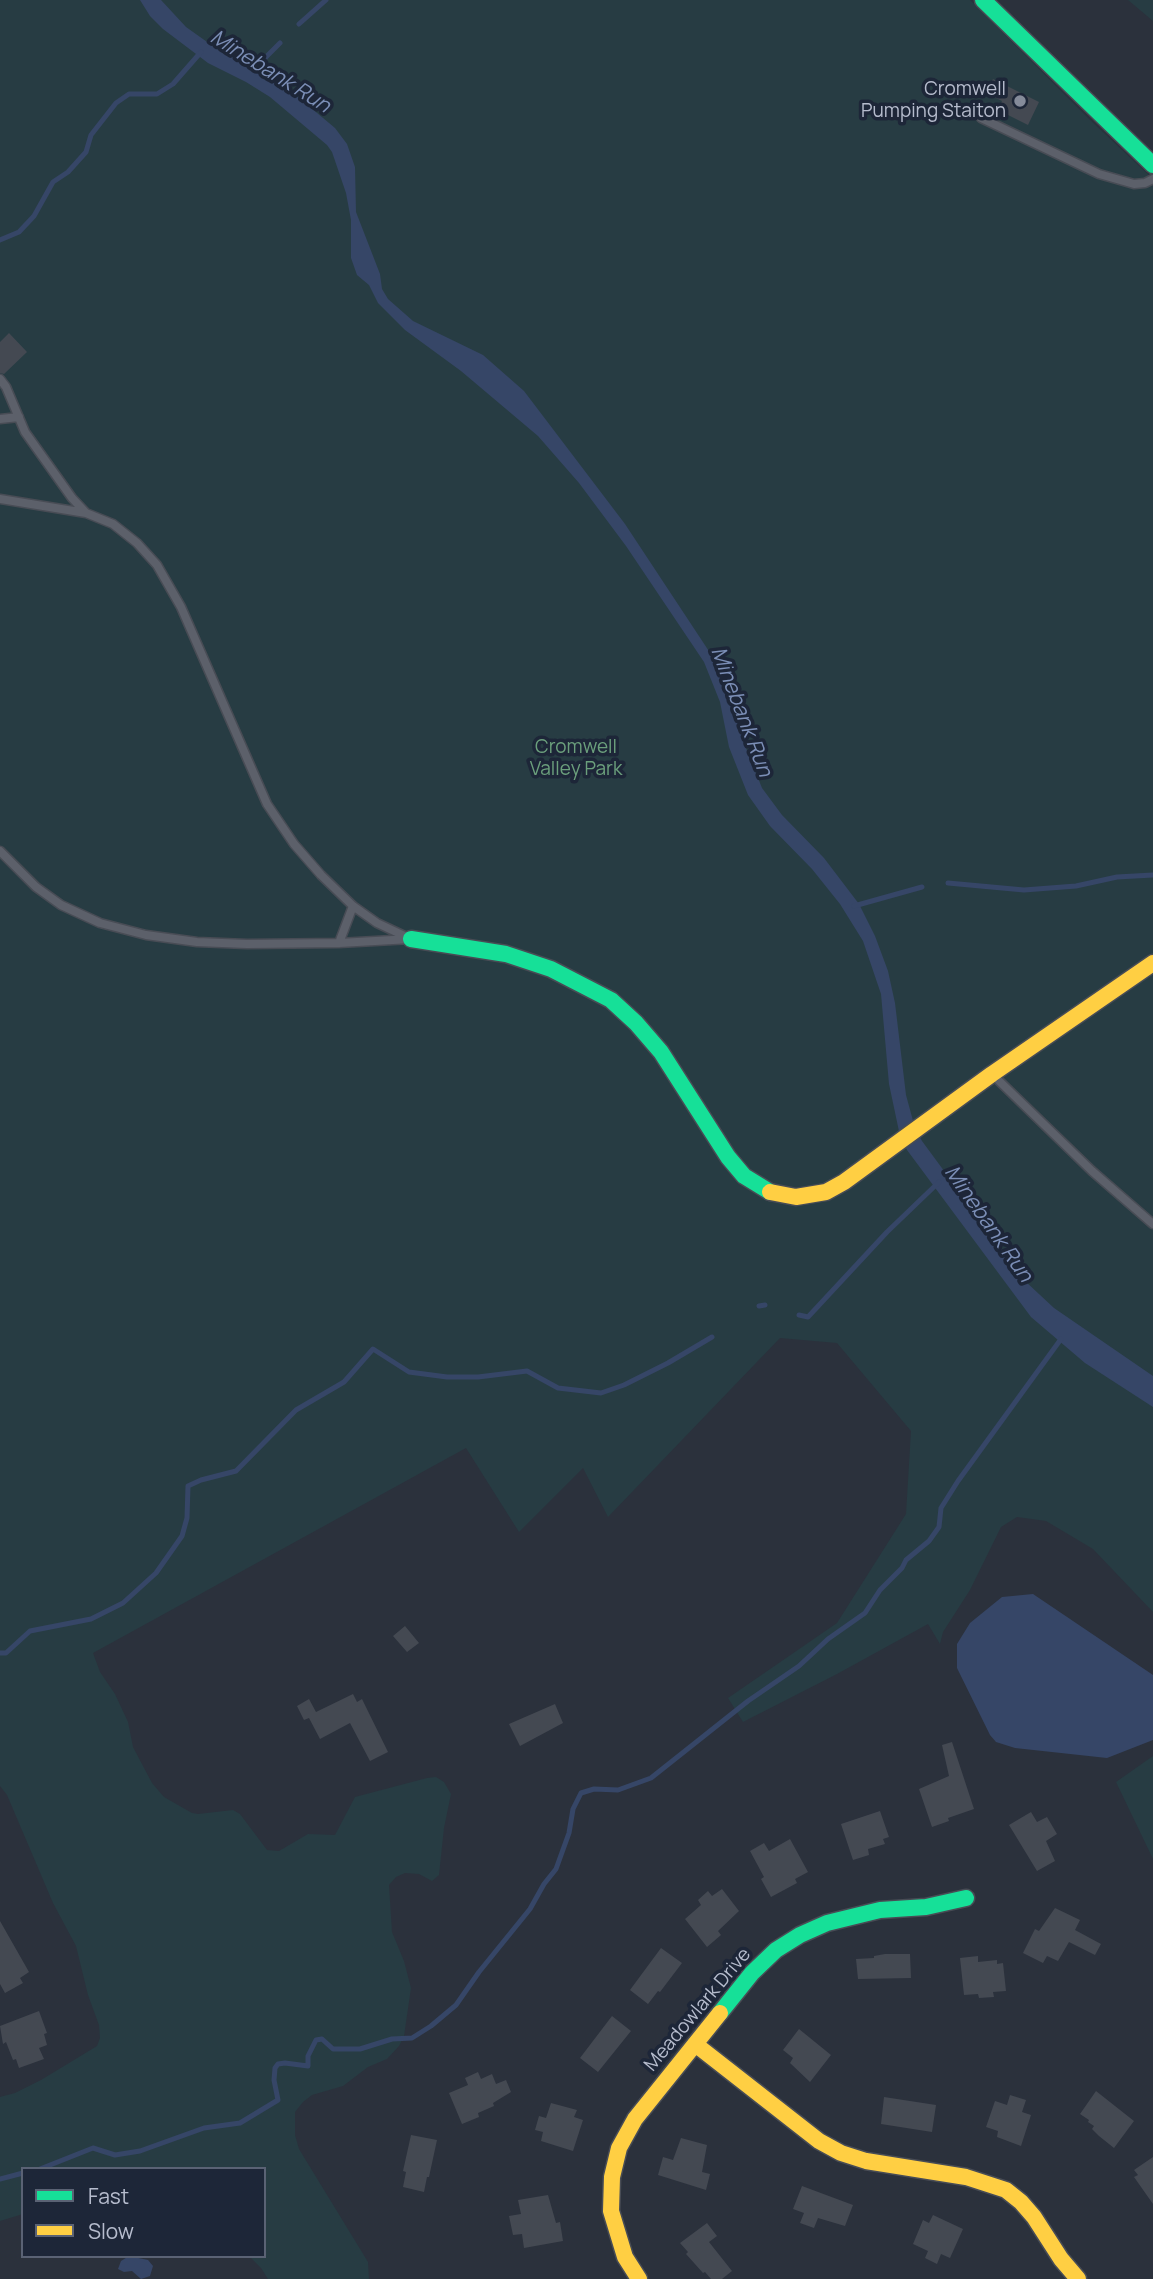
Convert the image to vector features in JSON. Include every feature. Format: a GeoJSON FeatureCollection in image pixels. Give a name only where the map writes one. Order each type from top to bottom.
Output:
{"type":"FeatureCollection","features":[{"type":"Feature","properties":{"kind":"street"},"geometry":{"type":"LineString","coordinates":[[983,0],[1153,166]]}},
{"type":"Feature","properties":{"kind":"street"},"geometry":{"type":"LineString","coordinates":[[411,939],[506,954],[551,969],[611,1000],[661,1052],[728,1157],[744,1176],[761,1188],[796,1197],[826,1192],[844,1182],[992,1074],[1153,963]]}},
{"type":"Feature","properties":{"kind":"street","name":"Meadowlark Drive"},"geometry":{"type":"LineString","coordinates":[[639,2279],[625,2257],[611,2211],[614,2167],[619,2148],[635,2119],[752,1973],[776,1950],[800,1935],[854,1915],[926,1907],[966,1898]]}},
{"type":"Feature","properties":{"kind":"street"},"geometry":{"type":"LineString","coordinates":[[695,2043],[819,2141],[841,2152],[866,2161],[989,2182],[1006,2190],[1034,2217],[1061,2259],[1078,2279]]}},
{"type":"Feature","properties":{"kind":"lane"},"geometry":{"type":"LineString","coordinates":[[981,118],[1099,174],[1134,184],[1145,183],[1153,178]]}},
{"type":"Feature","properties":{"kind":"lane"},"geometry":{"type":"LineString","coordinates":[[0,379],[25,432],[72,498],[86,513]]}},
{"type":"Feature","properties":{"kind":"lane"},"geometry":{"type":"LineString","coordinates":[[0,419],[19,417]]}},
{"type":"Feature","properties":{"kind":"lane"},"geometry":{"type":"LineString","coordinates":[[0,499],[86,513],[113,524],[137,543],[157,565],[181,607],[267,804],[321,875],[353,906],[377,923],[411,939]]}},
{"type":"Feature","properties":{"kind":"lane"},"geometry":{"type":"LineString","coordinates":[[0,851],[36,887],[61,905],[100,923],[146,935],[197,942],[339,943],[411,939]]}},
{"type":"Feature","properties":{"kind":"lane"},"geometry":{"type":"LineString","coordinates":[[339,943],[353,906]]}},
{"type":"Feature","properties":{"kind":"lane"},"geometry":{"type":"LineString","coordinates":[[992,1074],[1093,1171],[1153,1224]]}},
{"type":"Feature","properties":{"kind":"green space","name":"Cromwell Valley Park"},"geometry":{"type":"Polygon","coordinates":[[[0,0],[970,0],[1153,179],[1153,1612],[1093,1549],[1046,1521],[1017,1517],[1001,1527],[970,1590],[943,1632],[940,1644],[928,1624],[743,1722],[728,1698],[837,1623],[906,1514],[911,1431],[837,1343],[780,1338],[608,1517],[583,1468],[519,1532],[466,1448],[93,1653],[100,1672],[115,1694],[128,1722],[133,1747],[152,1783],[164,1797],[192,1813],[233,1810],[240,1814],[267,1850],[279,1851],[308,1834],[335,1835],[355,1797],[436,1777],[444,1782],[451,1794],[439,1875],[432,1881],[419,1874],[405,1873],[396,1877],[389,1885],[392,1932],[411,1988],[404,2036],[387,2059],[368,2067],[343,2086],[312,2095],[295,2112],[295,2135],[299,2149],[368,2262],[369,2279],[268,2279],[251,2258],[266,2258],[266,2167],[21,2167],[21,2215],[0,2221],[0,2097],[41,2080],[97,2046],[100,2038],[99,2025],[88,1995],[76,1946],[53,1903],[7,1795],[0,1786],[0,0]]]}},
{"type":"Feature","properties":{"kind":"green space"},"geometry":{"type":"Polygon","coordinates":[[[1128,0],[1153,0],[1153,21],[1128,0]]]}},
{"type":"Feature","properties":{"kind":"green space"},"geometry":{"type":"Polygon","coordinates":[[[1153,1756],[1153,1859],[1116,1782],[1153,1756]]]}},
{"type":"Feature","properties":{"kind":"water","name":"Minebank Run"},"geometry":{"type":"Polygon","coordinates":[[[140,0],[161,0],[186,27],[217,49],[280,82],[335,128],[347,144],[355,167],[356,212],[380,274],[382,289],[388,299],[413,321],[483,355],[524,391],[625,524],[726,677],[735,699],[744,743],[762,788],[782,815],[824,858],[859,904],[875,936],[888,971],[895,1003],[906,1095],[915,1128],[922,1141],[1025,1281],[1054,1308],[1153,1376],[1153,1407],[1085,1363],[1031,1317],[907,1150],[900,1136],[889,1084],[881,994],[863,941],[840,904],[812,869],[770,826],[748,795],[729,747],[720,702],[704,662],[626,546],[579,483],[538,436],[461,371],[405,330],[378,303],[369,285],[357,275],[351,258],[351,220],[346,193],[327,145],[270,97],[208,63],[163,29],[150,16],[140,0]]]}},
{"type":"Feature","properties":{"kind":"water"},"geometry":{"type":"Polygon","coordinates":[[[1033,1594],[1153,1675],[1153,1740],[1107,1758],[1015,1748],[996,1742],[990,1735],[957,1668],[957,1644],[970,1623],[1002,1597],[1033,1594]]]}},
{"type":"Feature","properties":{"kind":"water"},"geometry":{"type":"Polygon","coordinates":[[[126,2258],[148,2260],[153,2266],[150,2276],[141,2279],[132,2271],[124,2272],[118,2269],[121,2261],[126,2258]]]}},
{"type":"Feature","properties":{"kind":"building","name":"Cromwell Pumping Staiton"},"geometry":{"type":"Polygon","coordinates":[[[993,79],[1039,102],[1028,125],[998,110],[1002,101],[986,93],[993,79]]]}},
{"type":"Feature","properties":{"kind":"building"},"geometry":{"type":"Polygon","coordinates":[[[9,333],[27,352],[4,374],[0,373],[0,342],[9,333]]]}},
{"type":"Feature","properties":{"kind":"building"},"geometry":{"type":"Polygon","coordinates":[[[405,1626],[419,1643],[407,1652],[393,1636],[405,1626]]]}},
{"type":"Feature","properties":{"kind":"building"},"geometry":{"type":"Polygon","coordinates":[[[353,1694],[357,1702],[362,1699],[388,1752],[370,1761],[350,1723],[320,1739],[309,1718],[304,1720],[297,1706],[309,1699],[316,1712],[353,1694]]]}},
{"type":"Feature","properties":{"kind":"building"},"geometry":{"type":"Polygon","coordinates":[[[555,1704],[563,1723],[520,1746],[509,1724],[555,1704]]]}},
{"type":"Feature","properties":{"kind":"building"},"geometry":{"type":"Polygon","coordinates":[[[952,1742],[974,1809],[932,1827],[919,1789],[949,1776],[942,1745],[952,1742]]]}},
{"type":"Feature","properties":{"kind":"building"},"geometry":{"type":"Polygon","coordinates":[[[880,1811],[889,1837],[883,1839],[885,1844],[868,1849],[869,1855],[853,1860],[841,1824],[880,1811]]]}},
{"type":"Feature","properties":{"kind":"building"},"geometry":{"type":"Polygon","coordinates":[[[1031,1812],[1037,1822],[1047,1817],[1057,1834],[1046,1841],[1055,1861],[1037,1871],[1009,1825],[1031,1812]]]}},
{"type":"Feature","properties":{"kind":"building"},"geometry":{"type":"Polygon","coordinates":[[[790,1839],[808,1872],[795,1879],[797,1883],[771,1897],[750,1851],[764,1843],[769,1851],[790,1839]]]}},
{"type":"Feature","properties":{"kind":"building"},"geometry":{"type":"Polygon","coordinates":[[[722,1889],[739,1911],[718,1931],[721,1935],[707,1947],[685,1919],[701,1905],[698,1900],[708,1891],[712,1896],[722,1889]]]}},
{"type":"Feature","properties":{"kind":"building"},"geometry":{"type":"Polygon","coordinates":[[[1055,1908],[1080,1920],[1075,1930],[1101,1944],[1095,1955],[1069,1942],[1058,1961],[1047,1956],[1043,1963],[1023,1953],[1035,1929],[1039,1931],[1055,1908]]]}},
{"type":"Feature","properties":{"kind":"building"},"geometry":{"type":"Polygon","coordinates":[[[0,1921],[29,1972],[20,1978],[23,1983],[5,1993],[0,1984],[0,1921]]]}},
{"type":"Feature","properties":{"kind":"building"},"geometry":{"type":"Polygon","coordinates":[[[661,1948],[682,1963],[648,2004],[630,1990],[661,1948]]]}},
{"type":"Feature","properties":{"kind":"building"},"geometry":{"type":"Polygon","coordinates":[[[885,1954],[910,1954],[911,1978],[858,1979],[856,1959],[885,1954]]]}},
{"type":"Feature","properties":{"kind":"building"},"geometry":{"type":"Polygon","coordinates":[[[978,1956],[978,1962],[997,1960],[997,1964],[1003,1963],[1006,1991],[993,1992],[994,1997],[964,1995],[960,1958],[978,1956]]]}},
{"type":"Feature","properties":{"kind":"building"},"geometry":{"type":"Polygon","coordinates":[[[39,2011],[47,2033],[44,2034],[47,2045],[39,2048],[44,2059],[19,2068],[6,2042],[3,2044],[0,2026],[39,2011]]]}},
{"type":"Feature","properties":{"kind":"building"},"geometry":{"type":"Polygon","coordinates":[[[612,2016],[631,2031],[598,2072],[580,2058],[612,2016]]]}},
{"type":"Feature","properties":{"kind":"building"},"geometry":{"type":"Polygon","coordinates":[[[799,2029],[831,2055],[810,2082],[790,2063],[793,2058],[783,2050],[799,2029]]]}},
{"type":"Feature","properties":{"kind":"building"},"geometry":{"type":"Polygon","coordinates":[[[478,2072],[481,2079],[492,2074],[496,2084],[506,2080],[511,2092],[493,2103],[494,2106],[478,2113],[479,2117],[462,2124],[449,2093],[468,2085],[465,2078],[478,2072]]]}},
{"type":"Feature","properties":{"kind":"building"},"geometry":{"type":"Polygon","coordinates":[[[1096,2091],[1134,2121],[1114,2148],[1092,2129],[1094,2126],[1089,2120],[1080,2114],[1096,2091]]]}},
{"type":"Feature","properties":{"kind":"building"},"geometry":{"type":"Polygon","coordinates":[[[1010,2095],[1026,2100],[1022,2112],[1031,2115],[1021,2146],[997,2137],[998,2131],[986,2127],[995,2101],[1007,2105],[1010,2095]]]}},
{"type":"Feature","properties":{"kind":"building"},"geometry":{"type":"Polygon","coordinates":[[[884,2097],[936,2105],[932,2132],[881,2124],[884,2097]]]}},
{"type":"Feature","properties":{"kind":"building"},"geometry":{"type":"Polygon","coordinates":[[[551,2103],[577,2110],[574,2117],[583,2120],[573,2151],[541,2141],[543,2132],[535,2130],[539,2116],[546,2118],[551,2103]]]}},
{"type":"Feature","properties":{"kind":"building"},"geometry":{"type":"Polygon","coordinates":[[[411,2135],[437,2140],[424,2192],[403,2187],[406,2172],[403,2171],[411,2135]]]}},
{"type":"Feature","properties":{"kind":"building"},"geometry":{"type":"Polygon","coordinates":[[[681,2138],[707,2145],[702,2172],[710,2174],[706,2190],[658,2175],[663,2157],[673,2160],[681,2138]]]}},
{"type":"Feature","properties":{"kind":"building"},"geometry":{"type":"Polygon","coordinates":[[[1153,2157],[1153,2204],[1134,2177],[1138,2175],[1134,2170],[1153,2157]]]}},
{"type":"Feature","properties":{"kind":"building"},"geometry":{"type":"Polygon","coordinates":[[[802,2186],[853,2205],[845,2226],[818,2218],[814,2228],[800,2223],[804,2213],[793,2209],[802,2186]]]}},
{"type":"Feature","properties":{"kind":"building"},"geometry":{"type":"Polygon","coordinates":[[[548,2195],[556,2223],[560,2222],[563,2241],[524,2248],[522,2234],[513,2235],[509,2216],[521,2214],[518,2200],[548,2195]]]}},
{"type":"Feature","properties":{"kind":"building"},"geometry":{"type":"Polygon","coordinates":[[[933,2215],[963,2229],[950,2258],[941,2254],[937,2264],[925,2258],[928,2251],[913,2244],[923,2220],[929,2223],[933,2215]]]}},
{"type":"Feature","properties":{"kind":"building"},"geometry":{"type":"Polygon","coordinates":[[[707,2223],[717,2236],[709,2242],[732,2271],[722,2279],[711,2279],[703,2273],[680,2243],[707,2223]]]}},
{"type":"Feature","properties":{"kind":"waterway"},"geometry":{"type":"LineString","coordinates":[[299,24],[326,0]]}},
{"type":"Feature","properties":{"kind":"waterway"},"geometry":{"type":"LineString","coordinates":[[256,73],[266,57],[280,43]]}},
{"type":"Feature","properties":{"kind":"waterway"},"geometry":{"type":"LineString","coordinates":[[0,240],[19,232],[34,216],[53,182],[68,172],[86,152],[91,135],[116,103],[129,94],[157,94],[173,84],[201,52]]}},
{"type":"Feature","properties":{"kind":"waterway"},"geometry":{"type":"LineString","coordinates":[[948,883],[1024,890],[1076,886],[1117,877],[1153,875]]}},
{"type":"Feature","properties":{"kind":"waterway"},"geometry":{"type":"LineString","coordinates":[[854,906],[922,887]]}},
{"type":"Feature","properties":{"kind":"waterway"},"geometry":{"type":"LineString","coordinates":[[799,1315],[808,1317],[887,1232],[939,1182]]}},
{"type":"Feature","properties":{"kind":"waterway"},"geometry":{"type":"LineString","coordinates":[[759,1306],[765,1305]]}},
{"type":"Feature","properties":{"kind":"waterway"},"geometry":{"type":"LineString","coordinates":[[0,1653],[6,1653],[30,1631],[91,1619],[123,1603],[156,1573],[182,1536],[187,1518],[188,1486],[236,1471],[296,1410],[344,1382],[373,1349],[409,1372],[447,1377],[478,1377],[527,1371],[558,1388],[601,1393],[668,1363],[712,1337]]}},
{"type":"Feature","properties":{"kind":"waterway"},"geometry":{"type":"LineString","coordinates":[[45,2167],[93,2148],[115,2155],[140,2151],[204,2128],[240,2123],[278,2100],[274,2080],[275,2068],[278,2064],[285,2063],[308,2066],[308,2056],[316,2040],[322,2039],[333,2049],[360,2049],[392,2039],[412,2038],[431,2026],[456,2005],[530,1909],[556,1869],[569,1833],[573,1809],[581,1793],[594,1789],[618,1790],[651,1778],[865,1613],[880,1590],[902,1568],[906,1560],[929,1541],[939,1527],[941,1508],[958,1481],[1061,1339]]}},
{"type":"Feature","properties":{"kind":"waterway"},"geometry":{"type":"LineString","coordinates":[[0,2179],[21,2174]]}},
{"type":"Feature","properties":{"kind":"traffic: fast"},"geometry":{"type":"LineString","coordinates":[[983,0],[1153,165]]}},
{"type":"Feature","properties":{"kind":"traffic: fast"},"geometry":{"type":"LineString","coordinates":[[411,939],[506,954],[551,969],[611,1000],[661,1052],[728,1157],[744,1176],[770,1192]]}},
{"type":"Feature","properties":{"kind":"traffic: fast"},"geometry":{"type":"LineString","coordinates":[[720,2013],[752,1973],[776,1950],[800,1935],[827,1923],[880,1910],[926,1907],[966,1898]]}},
{"type":"Feature","properties":{"kind":"traffic: slow"},"geometry":{"type":"LineString","coordinates":[[770,1192],[796,1197],[826,1192],[844,1182],[992,1074],[1153,963]]}},
{"type":"Feature","properties":{"kind":"traffic: slow"},"geometry":{"type":"LineString","coordinates":[[639,2279],[625,2257],[611,2211],[612,2177],[619,2148],[635,2119],[720,2013]]}},
{"type":"Feature","properties":{"kind":"traffic: slow"},"geometry":{"type":"LineString","coordinates":[[695,2044],[819,2141],[841,2153],[866,2161],[966,2177],[1006,2190],[1034,2217],[1061,2259],[1078,2279]]}},
{"type":"Feature","properties":{"kind":"place","name":"Cromwell Pumping Staiton"},"geometry":{"type":"Point","coordinates":[1020,101]}}]}
